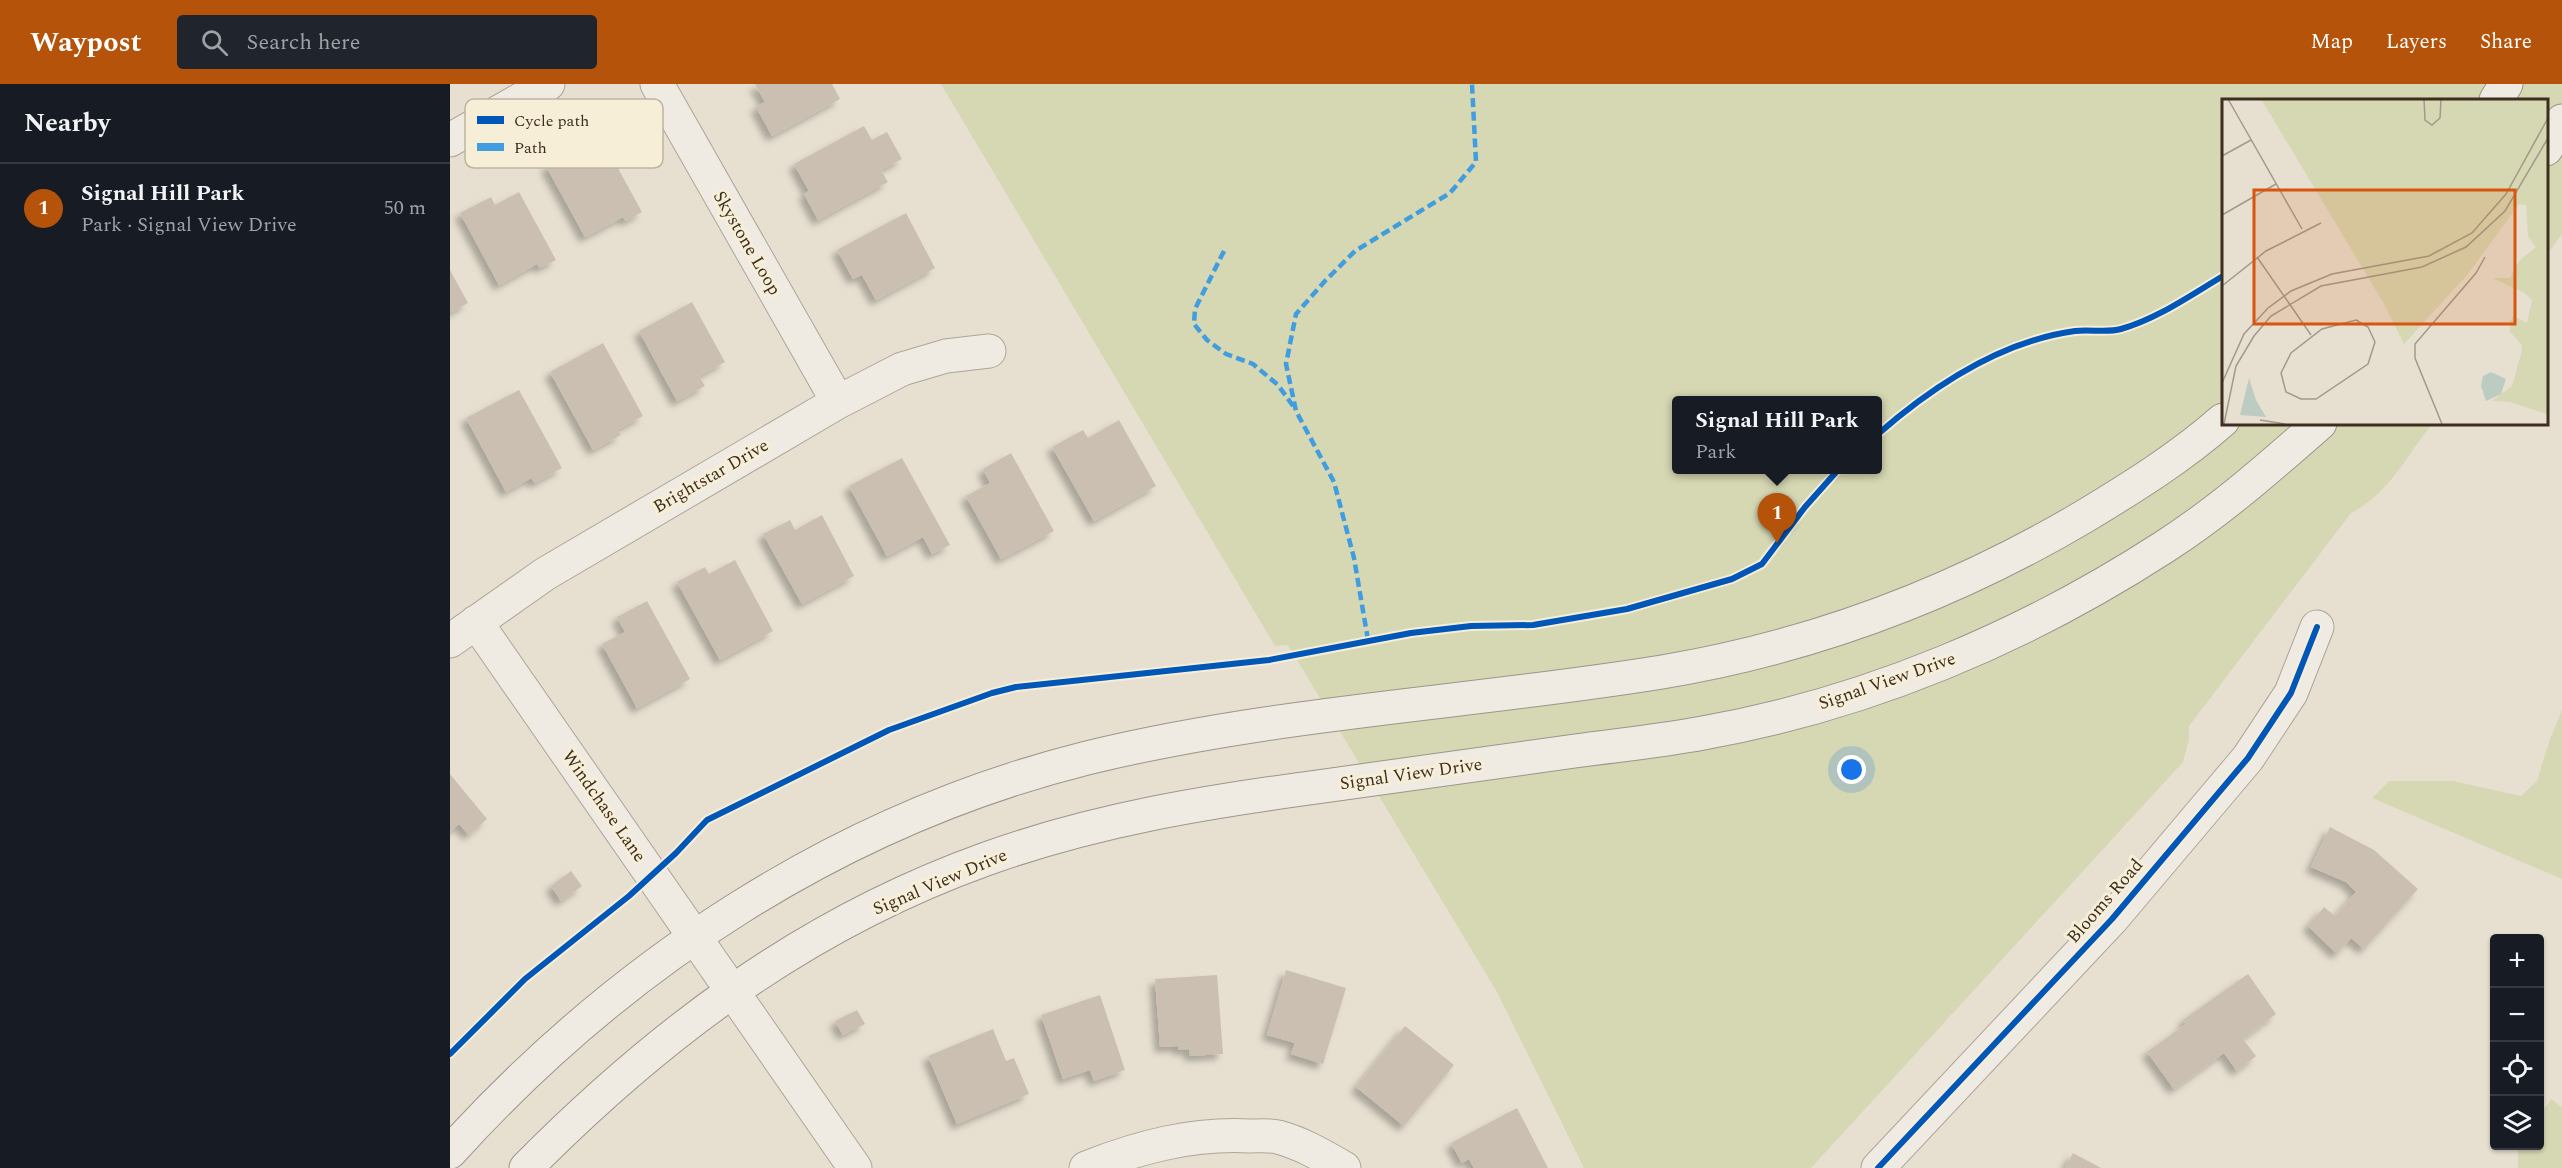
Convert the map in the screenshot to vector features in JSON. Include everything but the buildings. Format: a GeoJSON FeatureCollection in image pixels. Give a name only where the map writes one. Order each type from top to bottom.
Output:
{"type":"FeatureCollection","features":[{"type":"Feature","properties":{"kind":"main road"},"geometry":{"type":"LineString","coordinates":[[522,99],[548,84]]}},
{"type":"Feature","properties":{"kind":"main road","name":"Skystone Loop"},"geometry":{"type":"LineString","coordinates":[[657,84],[838,402]]}},
{"type":"Feature","properties":{"kind":"main road"},"geometry":{"type":"LineString","coordinates":[[2497,99],[2506,84]]}},
{"type":"Feature","properties":{"kind":"main road"},"geometry":{"type":"LineString","coordinates":[[2547,147],[2562,120]]}},
{"type":"Feature","properties":{"kind":"main road"},"geometry":{"type":"LineString","coordinates":[[450,140],[465,131]]}},
{"type":"Feature","properties":{"kind":"main road","name":"Brightstar Drive"},"geometry":{"type":"LineString","coordinates":[[450,641],[545,574],[838,402],[902,369],[946,356],[989,351]]}},
{"type":"Feature","properties":{"kind":"main road"},"geometry":{"type":"LineString","coordinates":[[450,1152],[495,1102],[564,1038],[655,964],[750,899],[871,834],[992,787],[1083,759],[1196,735],[1664,671],[1766,650],[1867,620],[1945,589],[2037,544],[2126,492],[2222,421]]}},
{"type":"Feature","properties":{"kind":"main road","name":"Signal View Drive"},"geometry":{"type":"LineString","coordinates":[[526,1168],[587,1106],[666,1038],[732,990],[838,926],[931,881],[988,858],[1090,827],[1195,804],[1706,733],[1807,709],[1906,677],[1984,646],[2067,605],[2156,552],[2249,485],[2319,424]]}},
{"type":"Feature","properties":{"kind":"main road","name":"Windchase Lane"},"geometry":{"type":"LineString","coordinates":[[476,622],[855,1168]]}},
{"type":"Feature","properties":{"kind":"main road","name":"Blooms Road"},"geometry":{"type":"LineString","coordinates":[[1878,1168],[2112,919],[2248,758],[2291,693],[2317,627]]}},
{"type":"Feature","properties":{"kind":"main road"},"geometry":{"type":"LineString","coordinates":[[1086,1168],[1132,1150],[1170,1141],[1233,1135],[1277,1137],[1314,1151],[1344,1168]]}},
{"type":"Feature","properties":{"kind":"green space"},"geometry":{"type":"Polygon","coordinates":[[[941,84],[2562,84],[2562,234],[2547,255],[2547,99],[2222,99],[2222,424],[2432,424],[2387,484],[2365,505],[2351,513],[2189,726],[2189,739],[2183,762],[1811,1168],[1584,1168],[1497,992],[1288,645],[1275,646],[941,84]]]}},
{"type":"Feature","properties":{"kind":"green space"},"geometry":{"type":"Polygon","coordinates":[[[2562,710],[2562,879],[2372,798],[2389,781],[2453,781],[2521,796],[2537,781],[2562,710]]]}},
{"type":"Feature","properties":{"kind":"green space"},"geometry":{"type":"Polygon","coordinates":[[[2551,1099],[2562,1107],[2562,1168],[2518,1168],[2518,1150],[2544,1150],[2544,1109],[2551,1099]]]}},
{"type":"Feature","properties":{"kind":"marked path"},"geometry":{"type":"LineString","coordinates":[[1368,640],[1354,558],[1334,482],[1296,411],[1286,364],[1296,314],[1325,281],[1355,251],[1450,193],[1476,162],[1472,84]]}},
{"type":"Feature","properties":{"kind":"marked path"},"geometry":{"type":"LineString","coordinates":[[1224,251],[1195,309],[1194,324],[1207,340],[1226,354],[1253,364],[1278,385],[1293,406]]}},
{"type":"Feature","properties":{"kind":"cycle path"},"geometry":{"type":"LineString","coordinates":[[1882,431],[1945,383],[1995,355],[2048,336],[2075,331],[2116,330],[2134,325],[2174,306],[2222,277]]}},
{"type":"Feature","properties":{"kind":"cycle path"},"geometry":{"type":"LineString","coordinates":[[450,1054],[525,979],[629,896],[676,853],[707,820],[889,730],[992,693],[1016,687],[1269,660],[1411,633],[1471,626],[1533,625],[1627,609],[1732,579],[1762,564],[1805,507],[1834,474]]}},
{"type":"Feature","properties":{"kind":"cycle path"},"geometry":{"type":"LineString","coordinates":[[1878,1168],[2112,919],[2248,758],[2291,693],[2317,627]]}},
{"type":"Feature","properties":{"kind":"place","name":"Signal Hill Park"},"geometry":{"type":"Point","coordinates":[1777,543]}}]}
